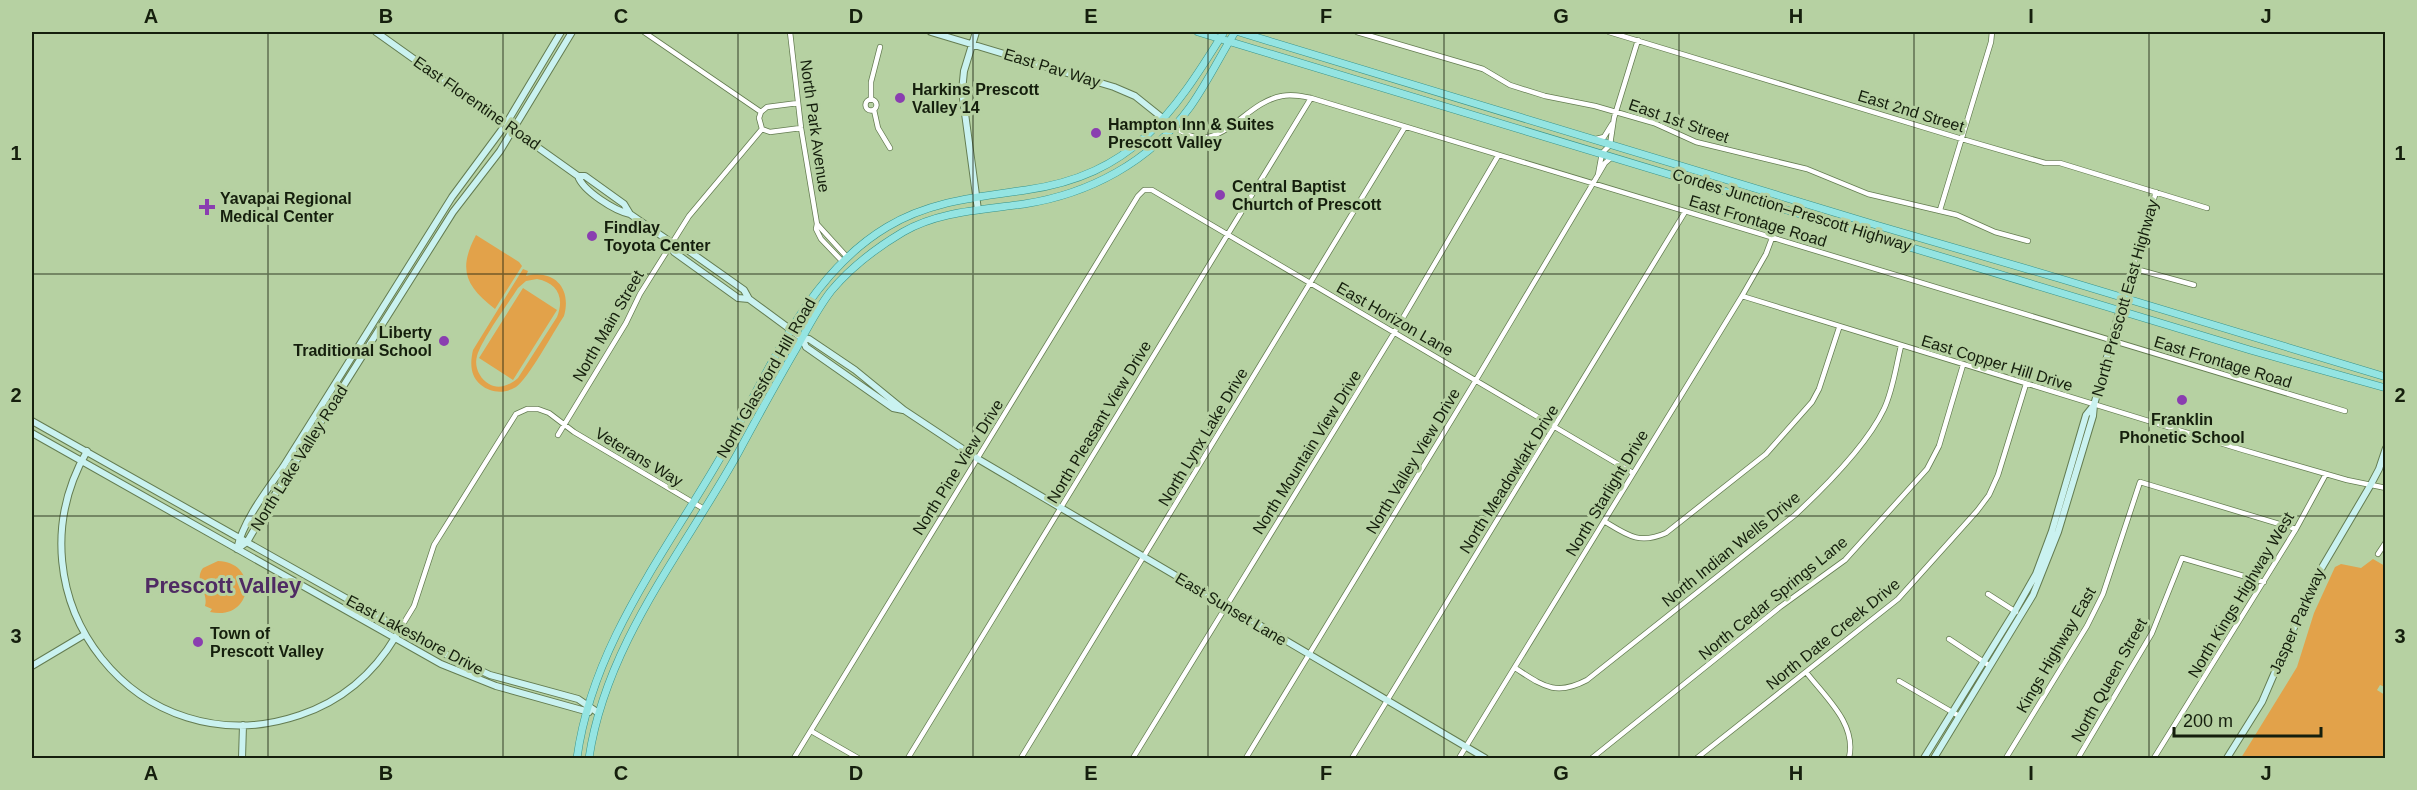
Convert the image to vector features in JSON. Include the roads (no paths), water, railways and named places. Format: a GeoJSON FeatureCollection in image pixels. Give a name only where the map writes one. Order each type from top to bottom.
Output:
{"type":"FeatureCollection","features":[{"type":"Feature","properties":{"kind":"main road","name":"Cordes Junction–Prescott Highway"},"geometry":{"type":"LineString","coordinates":[[1198,32],[1222,35],[1229,41],[2385,388]]}},
{"type":"Feature","properties":{"kind":"main road","name":"Cordes Junction–Prescott Highway"},"geometry":{"type":"LineString","coordinates":[[1237,32],[2385,377]]}},
{"type":"Feature","properties":{"kind":"main road","name":"North Glassford Hill Road"},"geometry":{"type":"LineString","coordinates":[[589,759],[597,712],[620,653],[830,293],[869,255],[906,230],[922,223],[940,217],[1052,199],[1073,193],[1120,172],[1142,155],[1189,108],[1229,41],[1237,32]]}},
{"type":"Feature","properties":{"kind":"main road"},"geometry":{"type":"LineString","coordinates":[[1142,155],[1146,146],[1161,132],[1165,120],[1185,94],[1222,35]]}},
{"type":"Feature","properties":{"kind":"main road"},"geometry":{"type":"LineString","coordinates":[[1173,126],[1173,117],[1184,102],[1185,94]]}},
{"type":"Feature","properties":{"kind":"main road","name":"North Glassford Hill Road"},"geometry":{"type":"LineString","coordinates":[[577,759],[586,709],[598,673],[619,627],[815,293],[845,259],[872,236],[930,207],[976,197],[1048,187],[1085,176],[1110,164],[1165,120]]}},
{"type":"Feature","properties":{"kind":"street","name":"East Florentine Road"},"geometry":{"type":"LineString","coordinates":[[376,32],[578,176],[580,184],[619,211],[630,214],[672,243],[679,244],[744,290],[749,299],[802,338],[806,347],[840,372],[893,408],[904,410],[978,459]]}},
{"type":"Feature","properties":{"kind":"street","name":"North Lake Valley Road"},"geometry":{"type":"LineString","coordinates":[[237,549],[239,538],[261,497],[283,467],[452,197],[506,124],[561,32]]}},
{"type":"Feature","properties":{"kind":"street","name":"North Lake Valley Road"},"geometry":{"type":"LineString","coordinates":[[237,549],[247,542],[268,504],[293,468],[453,212],[487,170],[572,32]]}},
{"type":"Feature","properties":{"kind":"street"},"geometry":{"type":"LineString","coordinates":[[644,32],[761,112]]}},
{"type":"Feature","properties":{"kind":"street","name":"North Park Avenue"},"geometry":{"type":"LineString","coordinates":[[790,32],[801,128],[818,224],[845,259]]}},
{"type":"Feature","properties":{"kind":"street","name":"East Pav Way"},"geometry":{"type":"LineString","coordinates":[[932,32],[1114,87],[1135,96],[1165,120]]}},
{"type":"Feature","properties":{"kind":"street"},"geometry":{"type":"LineString","coordinates":[[975,32],[964,71],[962,91],[978,210]]}},
{"type":"Feature","properties":{"kind":"street","name":"East 1st Street"},"geometry":{"type":"LineString","coordinates":[[1357,32],[1371,34],[1483,69],[1510,85],[1545,96],[1615,116],[1654,123],[1696,142],[1807,169],[1868,194],[1941,210],[1995,232],[2028,241]]}},
{"type":"Feature","properties":{"kind":"street","name":"East 2nd Street"},"geometry":{"type":"LineString","coordinates":[[1609,32],[1962,139],[2045,163],[2060,164],[2207,208]]}},
{"type":"Feature","properties":{"kind":"street"},"geometry":{"type":"LineString","coordinates":[[1941,210],[1992,42],[1992,32]]}},
{"type":"Feature","properties":{"kind":"street"},"geometry":{"type":"LineString","coordinates":[[1602,153],[1610,145],[1615,116],[1638,40]]}},
{"type":"Feature","properties":{"kind":"street"},"geometry":{"type":"LineString","coordinates":[[880,47],[871,82],[871,100],[876,104],[874,110],[878,128],[890,148]]}},
{"type":"Feature","properties":{"kind":"street","name":"East Frontage Road"},"geometry":{"type":"LineString","coordinates":[[1173,126],[1192,137],[1214,136],[1269,100],[1294,95],[1311,98],[2345,411]]}},
{"type":"Feature","properties":{"kind":"street","name":"North Pleasant View Drive"},"geometry":{"type":"LineString","coordinates":[[908,759],[1311,98]]}},
{"type":"Feature","properties":{"kind":"street"},"geometry":{"type":"LineString","coordinates":[[798,104],[767,107],[761,112],[759,118],[762,129],[770,132],[801,128]]}},
{"type":"Feature","properties":{"kind":"street"},"geometry":{"type":"LineString","coordinates":[[1592,139],[1604,137],[1615,116]]}},
{"type":"Feature","properties":{"kind":"street","name":"North Lynx Lake Drive"},"geometry":{"type":"LineString","coordinates":[[1021,759],[1405,127]]}},
{"type":"Feature","properties":{"kind":"street","name":"North Main Street"},"geometry":{"type":"LineString","coordinates":[[558,435],[626,323],[640,294],[689,216],[762,129]]}},
{"type":"Feature","properties":{"kind":"street","name":"North Valley View Drive"},"geometry":{"type":"LineString","coordinates":[[1598,175],[1602,153]]}},
{"type":"Feature","properties":{"kind":"street","name":"North Mountain View Drive"},"geometry":{"type":"LineString","coordinates":[[1133,759],[1394,333],[1498,156]]}},
{"type":"Feature","properties":{"kind":"street","name":"North Valley View Drive"},"geometry":{"type":"LineString","coordinates":[[1246,759],[1605,163],[1614,156]]}},
{"type":"Feature","properties":{"kind":"street","name":"East Horizon Lane"},"geometry":{"type":"LineString","coordinates":[[1143,190],[1152,190],[1633,473]]}},
{"type":"Feature","properties":{"kind":"street","name":"North Pine View Drive"},"geometry":{"type":"LineString","coordinates":[[794,759],[1143,190]]}},
{"type":"Feature","properties":{"kind":"street","name":"North Prescott East Highway"},"geometry":{"type":"LineString","coordinates":[[1924,759],[1952,712],[2018,613],[2048,561],[2057,524],[2093,416],[2119,310],[2156,192]]}},
{"type":"Feature","properties":{"kind":"street","name":"North Meadowlark Drive"},"geometry":{"type":"LineString","coordinates":[[1352,759],[1685,212]]}},
{"type":"Feature","properties":{"kind":"street","name":"North Starlight Drive"},"geometry":{"type":"LineString","coordinates":[[1459,759],[1742,296],[1766,254],[1772,238]]}},
{"type":"Feature","properties":{"kind":"street","name":"East Florentine Road"},"geometry":{"type":"LineString","coordinates":[[672,243],[675,252],[684,259],[738,298],[749,299]]}},
{"type":"Feature","properties":{"kind":"street"},"geometry":{"type":"LineString","coordinates":[[2132,268],[2194,285]]}},
{"type":"Feature","properties":{"kind":"street","name":"East Copper Hill Drive"},"geometry":{"type":"LineString","coordinates":[[1742,296],[2094,405],[2326,474],[2385,488]]}},
{"type":"Feature","properties":{"kind":"street"},"geometry":{"type":"LineString","coordinates":[[1604,521],[1632,538],[1655,538],[1666,533],[1752,466],[1766,454],[1812,402],[1819,388],[1839,327]]}},
{"type":"Feature","properties":{"kind":"street","name":"North Indian Wells Drive"},"geometry":{"type":"LineString","coordinates":[[1515,668],[1551,689],[1563,690],[1587,680],[1795,514],[1815,496],[1873,430],[1885,406],[1901,346]]}},
{"type":"Feature","properties":{"kind":"street","name":"North Cedar Springs Lane"},"geometry":{"type":"LineString","coordinates":[[1592,759],[1780,607],[1845,560],[1927,469],[1939,446],[1963,365]]}},
{"type":"Feature","properties":{"kind":"street","name":"North Date Creek Drive"},"geometry":{"type":"LineString","coordinates":[[1697,759],[1898,599],[1977,511],[1989,495],[1998,475],[2026,384]]}},
{"type":"Feature","properties":{"kind":"street"},"geometry":{"type":"LineString","coordinates":[[87,451],[68,494],[61,542],[66,588],[84,635],[114,673],[152,701],[195,718],[243,725],[292,718],[326,704],[364,678],[395,638],[414,606],[428,556],[516,414],[527,409],[538,409],[565,423]]}},
{"type":"Feature","properties":{"kind":"street","name":"East Lakeshore Drive"},"geometry":{"type":"LineString","coordinates":[[32,421],[445,654],[490,675],[578,699],[586,709]]}},
{"type":"Feature","properties":{"kind":"street","name":"Veterans Way"},"geometry":{"type":"LineString","coordinates":[[565,423],[574,432],[704,509]]}},
{"type":"Feature","properties":{"kind":"street","name":"East Lakeshore Drive"},"geometry":{"type":"LineString","coordinates":[[32,433],[441,664],[488,683],[597,712]]}},
{"type":"Feature","properties":{"kind":"street","name":"Jasper Parkway"},"geometry":{"type":"LineString","coordinates":[[2227,759],[2262,702],[2325,559],[2370,486],[2379,469],[2385,448]]}},
{"type":"Feature","properties":{"kind":"street","name":"East Sunset Lane"},"geometry":{"type":"LineString","coordinates":[[978,459],[1485,759]]}},
{"type":"Feature","properties":{"kind":"street","name":"North Kings Highway West"},"geometry":{"type":"LineString","coordinates":[[2154,759],[2296,529],[2326,474]]}},
{"type":"Feature","properties":{"kind":"street","name":"Kings Highway East"},"geometry":{"type":"LineString","coordinates":[[2006,759],[2087,626],[2103,594],[2140,482],[2296,529]]}},
{"type":"Feature","properties":{"kind":"street"},"geometry":{"type":"LineString","coordinates":[[2378,554],[2385,542]]}},
{"type":"Feature","properties":{"kind":"street","name":"North Queen Street"},"geometry":{"type":"LineString","coordinates":[[2078,759],[2152,633],[2182,558],[2264,582]]}},
{"type":"Feature","properties":{"kind":"street"},"geometry":{"type":"LineString","coordinates":[[1988,594],[2018,613]]}},
{"type":"Feature","properties":{"kind":"street"},"geometry":{"type":"LineString","coordinates":[[32,666],[84,635]]}},
{"type":"Feature","properties":{"kind":"street"},"geometry":{"type":"LineString","coordinates":[[1949,639],[1986,664]]}},
{"type":"Feature","properties":{"kind":"street","name":"North Prescott East Highway"},"geometry":{"type":"LineString","coordinates":[[1934,759],[1986,664]]}},
{"type":"Feature","properties":{"kind":"street"},"geometry":{"type":"LineString","coordinates":[[1806,672],[1847,724],[1852,745],[1850,759]]}},
{"type":"Feature","properties":{"kind":"street"},"geometry":{"type":"LineString","coordinates":[[488,683],[490,675]]}},
{"type":"Feature","properties":{"kind":"street"},"geometry":{"type":"LineString","coordinates":[[1899,681],[1959,716]]}},
{"type":"Feature","properties":{"kind":"street"},"geometry":{"type":"LineString","coordinates":[[242,759],[243,725]]}},
{"type":"Feature","properties":{"kind":"street"},"geometry":{"type":"LineString","coordinates":[[811,731],[858,759]]}},
{"type":"Feature","properties":{"kind":"place","name":"Harkins Prescott Valley 14"},"geometry":{"type":"Point","coordinates":[900,98]}},
{"type":"Feature","properties":{"kind":"place","name":"Hampton Inn & Suites Prescott Valley"},"geometry":{"type":"Point","coordinates":[1096,133]}},
{"type":"Feature","properties":{"kind":"place","name":"Central Baptist Churtch of Prescott"},"geometry":{"type":"Point","coordinates":[1220,195]}},
{"type":"Feature","properties":{"kind":"place","name":"Yavapai Regional Medical Center"},"geometry":{"type":"Point","coordinates":[207,207]}},
{"type":"Feature","properties":{"kind":"place","name":"Findlay Toyota Center"},"geometry":{"type":"Point","coordinates":[592,236]}},
{"type":"Feature","properties":{"kind":"place","name":"Liberty Traditional School"},"geometry":{"type":"Point","coordinates":[444,341]}},
{"type":"Feature","properties":{"kind":"place","name":"Franklin Phonetic School"},"geometry":{"type":"Point","coordinates":[2182,400]}},
{"type":"Feature","properties":{"kind":"place","name":"Town of Prescott Valley"},"geometry":{"type":"Point","coordinates":[198,642]}},
{"type":"Feature","properties":{"kind":"district","name":"Prescott Valley"},"geometry":{"type":"Point","coordinates":[223,585]}}]}
